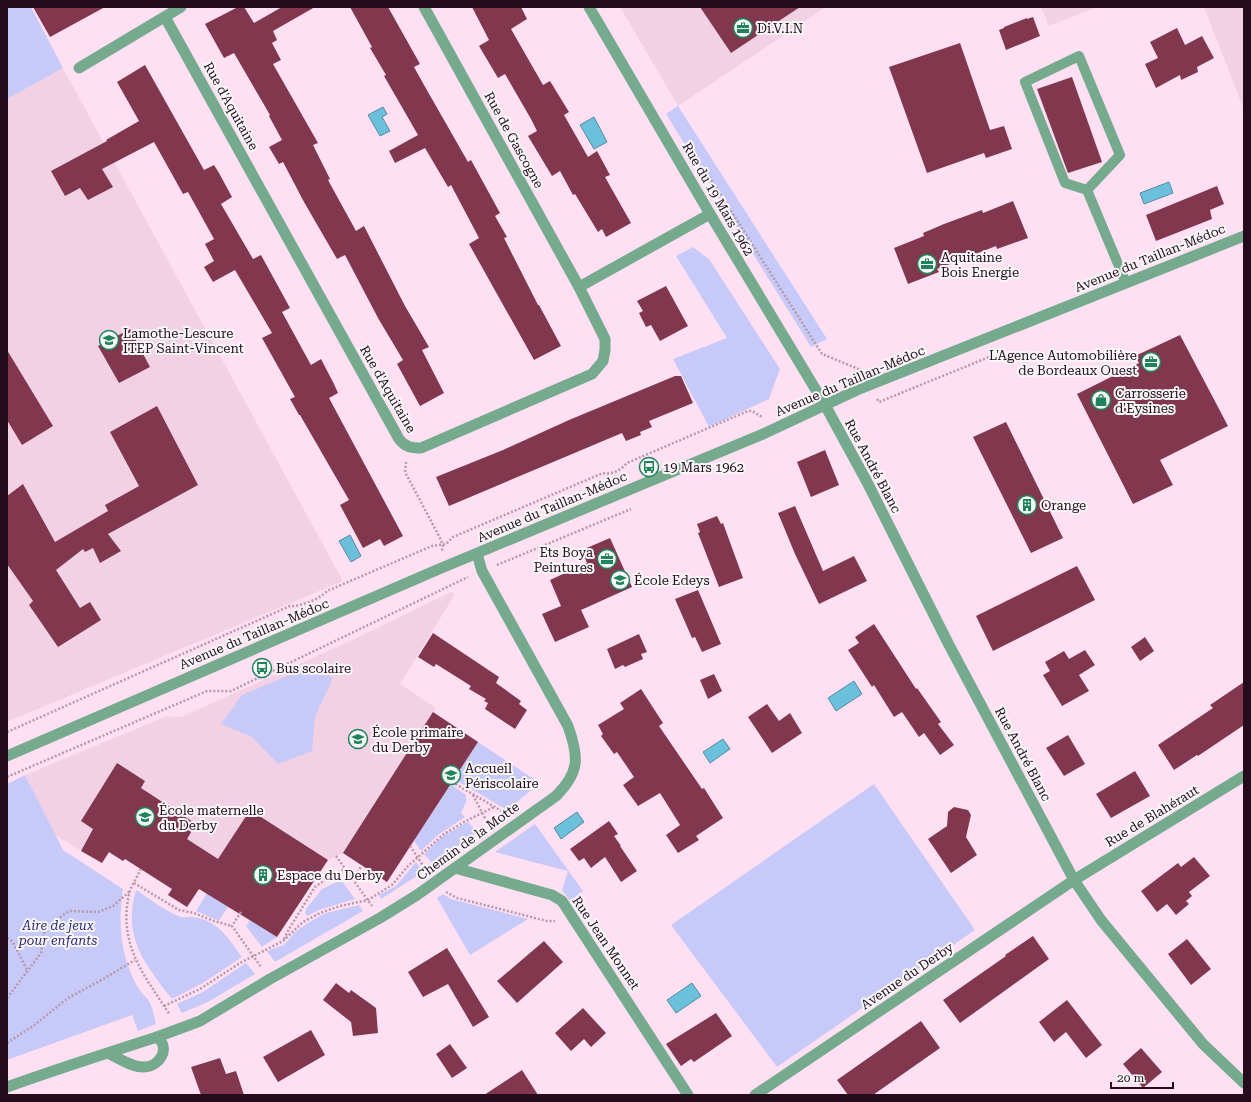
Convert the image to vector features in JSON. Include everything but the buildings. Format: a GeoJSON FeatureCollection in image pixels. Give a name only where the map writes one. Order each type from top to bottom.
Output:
{"type":"FeatureCollection","features":[{"type":"Feature","properties":{"kind":"street"},"geometry":{"type":"LineString","coordinates":[[79,68],[181,7]]}},
{"type":"Feature","properties":{"kind":"street","name":"Rue de Gascogne"},"geometry":{"type":"LineString","coordinates":[[424,7],[579,287]]}},
{"type":"Feature","properties":{"kind":"street","name":"Rue du 19 Mars 1962"},"geometry":{"type":"LineString","coordinates":[[589,7],[710,214],[825,405]]}},
{"type":"Feature","properties":{"kind":"street","name":"Rue d'Aquitaine"},"geometry":{"type":"LineString","coordinates":[[165,17],[403,444],[408,447],[421,448],[592,374],[603,360],[606,350],[605,339],[579,287]]}},
{"type":"Feature","properties":{"kind":"street"},"geometry":{"type":"LineString","coordinates":[[579,287],[710,214]]}},
{"type":"Feature","properties":{"kind":"street","name":"Avenue du Taillan-Médoc"},"geometry":{"type":"LineString","coordinates":[[7,756],[439,569],[478,554],[775,428],[857,390],[1244,236]]}},
{"type":"Feature","properties":{"kind":"street","name":"Rue André Blanc"},"geometry":{"type":"LineString","coordinates":[[825,405],[867,482],[948,643],[1074,880],[1101,920],[1203,1044],[1244,1083]]}},
{"type":"Feature","properties":{"kind":"street","name":"Chemin de la Motte"},"geometry":{"type":"LineString","coordinates":[[7,1087],[157,1037],[200,1021],[270,979],[380,918],[417,895],[556,796],[566,786],[573,774],[577,757],[574,742],[568,726],[482,571],[478,554]]}},
{"type":"Feature","properties":{"kind":"street","name":"Rue de Blahéraut"},"geometry":{"type":"LineString","coordinates":[[1074,880],[1244,776]]}},
{"type":"Feature","properties":{"kind":"street","name":"Rue Jean Monnet"},"geometry":{"type":"LineString","coordinates":[[455,868],[552,895],[562,901],[576,920],[688,1095]]}},
{"type":"Feature","properties":{"kind":"street","name":"Avenue du Derby"},"geometry":{"type":"LineString","coordinates":[[755,1095],[1074,880]]}},
{"type":"Feature","properties":{"kind":"street"},"geometry":{"type":"LineString","coordinates":[[108,1053],[132,1065],[143,1067],[153,1065],[159,1060],[164,1052],[164,1046],[161,1040],[157,1037]]}},
{"type":"Feature","properties":{"kind":"lane"},"geometry":{"type":"LineString","coordinates":[[1087,190],[1120,155],[1079,56],[1025,82],[1065,183],[1087,190],[1126,283]]}},
{"type":"Feature","properties":{"kind":"path"},"geometry":{"type":"LineString","coordinates":[[704,169],[822,354],[862,370],[868,367]]}},
{"type":"Feature","properties":{"kind":"path"},"geometry":{"type":"LineString","coordinates":[[7,732],[290,606],[296,607],[322,596],[327,591],[432,546],[446,544],[453,537],[603,473],[609,474],[623,468],[627,463],[748,411],[758,414],[775,428]]}},
{"type":"Feature","properties":{"kind":"path"},"geometry":{"type":"LineString","coordinates":[[408,447],[404,472],[443,545],[439,569],[448,586]]}},
{"type":"Feature","properties":{"kind":"path"},"geometry":{"type":"LineString","coordinates":[[7,777],[207,691],[231,692],[347,635],[436,594],[448,586],[632,508]]}},
{"type":"Feature","properties":{"kind":"path"},"geometry":{"type":"LineString","coordinates":[[452,782],[520,822]]}},
{"type":"Feature","properties":{"kind":"path"},"geometry":{"type":"LineString","coordinates":[[473,794],[495,839]]}},
{"type":"Feature","properties":{"kind":"path"},"geometry":{"type":"LineString","coordinates":[[164,1006],[200,989],[253,955],[283,941],[303,922],[320,913],[340,906],[368,900],[392,885],[418,857],[444,834],[494,807]]}},
{"type":"Feature","properties":{"kind":"path"},"geometry":{"type":"LineString","coordinates":[[410,846],[434,883],[457,898],[547,921],[576,920]]}},
{"type":"Feature","properties":{"kind":"path"},"geometry":{"type":"LineString","coordinates":[[336,856],[380,918]]}},
{"type":"Feature","properties":{"kind":"path"},"geometry":{"type":"LineString","coordinates":[[353,879],[362,865]]}},
{"type":"Feature","properties":{"kind":"path"},"geometry":{"type":"LineString","coordinates":[[7,998],[41,953],[45,928],[70,911],[98,912],[113,906],[129,892],[141,869]]}},
{"type":"Feature","properties":{"kind":"path"},"geometry":{"type":"LineString","coordinates":[[283,941],[315,887],[330,876],[345,869]]}},
{"type":"Feature","properties":{"kind":"path"},"geometry":{"type":"LineString","coordinates":[[134,883],[179,910],[194,913],[232,926],[270,979]]}},
{"type":"Feature","properties":{"kind":"path"},"geometry":{"type":"LineString","coordinates":[[129,892],[126,913],[128,937],[135,960],[179,1028]]}},
{"type":"Feature","properties":{"kind":"path"},"geometry":{"type":"LineString","coordinates":[[232,926],[241,912]]}},
{"type":"Feature","properties":{"kind":"path"},"geometry":{"type":"LineString","coordinates":[[7,938],[14,942],[27,970]]}},
{"type":"Feature","properties":{"kind":"path"},"geometry":{"type":"LineString","coordinates":[[7,1044],[34,1026],[68,998],[135,960]]}},
{"type":"Feature","properties":{"kind":"shaded area"},"geometry":{"type":"Polygon","coordinates":[[[620,7],[826,7],[678,106],[620,7]]]}},
{"type":"Feature","properties":{"kind":"shaded area"},"geometry":{"type":"Polygon","coordinates":[[[1041,7],[1097,7],[1049,26],[1041,7]]]}},
{"type":"Feature","properties":{"kind":"shaded area"},"geometry":{"type":"Polygon","coordinates":[[[1204,7],[1244,7],[1244,110],[1204,7]]]}},
{"type":"Feature","properties":{"kind":"shaded area","name":"Lamothe-Lescure ITEP Saint-Vincent"},"geometry":{"type":"Polygon","coordinates":[[[63,68],[343,581],[7,722],[7,99],[63,68]]]}},
{"type":"Feature","properties":{"kind":"shaded area"},"geometry":{"type":"Polygon","coordinates":[[[383,107],[387,114],[382,117],[390,131],[380,136],[368,115],[383,107]]]}},
{"type":"Feature","properties":{"kind":"shaded area"},"geometry":{"type":"Polygon","coordinates":[[[594,117],[607,142],[594,149],[580,125],[594,117]]]}},
{"type":"Feature","properties":{"kind":"shaded area"},"geometry":{"type":"Polygon","coordinates":[[[1169,182],[1173,193],[1144,204],[1140,193],[1169,182]]]}},
{"type":"Feature","properties":{"kind":"shaded area"},"geometry":{"type":"Polygon","coordinates":[[[350,535],[361,556],[351,562],[339,541],[350,535]]]}},
{"type":"Feature","properties":{"kind":"shaded area"},"geometry":{"type":"Polygon","coordinates":[[[451,592],[455,594],[400,684],[436,708],[433,712],[478,742],[387,882],[343,853],[328,860],[250,810],[187,907],[168,895],[172,889],[125,859],[123,861],[109,853],[102,863],[55,835],[25,775],[167,716],[181,717],[352,640],[451,592]]]}},
{"type":"Feature","properties":{"kind":"shaded area"},"geometry":{"type":"Polygon","coordinates":[[[854,681],[862,694],[836,711],[828,698],[854,681]]]}},
{"type":"Feature","properties":{"kind":"shaded area"},"geometry":{"type":"Polygon","coordinates":[[[723,739],[730,749],[710,763],[703,752],[723,739]]]}},
{"type":"Feature","properties":{"kind":"shaded area"},"geometry":{"type":"Polygon","coordinates":[[[577,812],[584,822],[561,839],[554,828],[577,812]]]}},
{"type":"Feature","properties":{"kind":"shaded area"},"geometry":{"type":"Polygon","coordinates":[[[692,983],[701,996],[676,1013],[667,1000],[692,983]]]}},
{"type":"Feature","properties":{"kind":"green space"},"geometry":{"type":"Polygon","coordinates":[[[7,7],[31,7],[63,68],[7,99],[7,7]]]}},
{"type":"Feature","properties":{"kind":"green space"},"geometry":{"type":"Polygon","coordinates":[[[678,106],[827,339],[811,347],[666,114],[678,106]]]}},
{"type":"Feature","properties":{"kind":"green space"},"geometry":{"type":"Polygon","coordinates":[[[693,247],[709,259],[780,369],[769,399],[709,427],[673,359],[727,338],[676,256],[693,247]]]}},
{"type":"Feature","properties":{"kind":"green space"},"geometry":{"type":"Polygon","coordinates":[[[313,665],[333,678],[315,717],[312,751],[278,764],[252,737],[221,724],[242,695],[313,665]]]}},
{"type":"Feature","properties":{"kind":"green space"},"geometry":{"type":"Polygon","coordinates":[[[478,742],[540,783],[507,810],[454,779],[478,742]]]}},
{"type":"Feature","properties":{"kind":"green space","name":"Aire de jeux pour enfants"},"geometry":{"type":"Polygon","coordinates":[[[25,775],[63,850],[123,889],[121,902],[121,927],[124,950],[131,974],[137,986],[151,1005],[156,1024],[138,1031],[132,1015],[7,1060],[7,784],[25,775]]]}},
{"type":"Feature","properties":{"kind":"green space"},"geometry":{"type":"Polygon","coordinates":[[[450,784],[466,795],[466,802],[461,813],[465,817],[438,835],[421,851],[414,840],[450,784]]]}},
{"type":"Feature","properties":{"kind":"green space"},"geometry":{"type":"Polygon","coordinates":[[[874,784],[975,930],[777,1067],[671,925],[874,784]]]}},
{"type":"Feature","properties":{"kind":"green space"},"geometry":{"type":"Polygon","coordinates":[[[468,822],[477,832],[433,864],[424,854],[443,836],[468,822]]]}},
{"type":"Feature","properties":{"kind":"green space"},"geometry":{"type":"Polygon","coordinates":[[[535,824],[583,891],[570,901],[562,890],[568,871],[495,852],[535,824]]]}},
{"type":"Feature","properties":{"kind":"green space"},"geometry":{"type":"Polygon","coordinates":[[[416,862],[423,872],[381,899],[379,895],[396,886],[416,862]]]}},
{"type":"Feature","properties":{"kind":"green space"},"geometry":{"type":"Polygon","coordinates":[[[341,880],[355,899],[319,910],[307,916],[305,913],[306,909],[322,889],[341,880]]]}},
{"type":"Feature","properties":{"kind":"green space"},"geometry":{"type":"Polygon","coordinates":[[[136,890],[175,915],[202,919],[210,922],[222,931],[242,957],[203,983],[172,999],[145,962],[134,936],[132,906],[136,890]]]}},
{"type":"Feature","properties":{"kind":"green space"},"geometry":{"type":"Polygon","coordinates":[[[207,893],[228,907],[219,921],[196,911],[207,893]]]}},
{"type":"Feature","properties":{"kind":"green space"},"geometry":{"type":"Polygon","coordinates":[[[443,894],[451,899],[528,919],[470,955],[437,898],[443,894]]]}},
{"type":"Feature","properties":{"kind":"green space"},"geometry":{"type":"Polygon","coordinates":[[[359,905],[363,911],[275,962],[267,951],[284,945],[295,932],[326,913],[359,905]]]}},
{"type":"Feature","properties":{"kind":"green space"},"geometry":{"type":"Polygon","coordinates":[[[250,920],[277,937],[262,947],[246,926],[250,920]]]}},
{"type":"Feature","properties":{"kind":"green space"},"geometry":{"type":"Polygon","coordinates":[[[246,963],[255,974],[208,1002],[182,1013],[177,1004],[203,992],[246,963]]]}},
{"type":"Feature","properties":{"kind":"place","name":"Di.V.I.N"},"geometry":{"type":"Point","coordinates":[743,28]}},
{"type":"Feature","properties":{"kind":"place","name":"Aquitaine Bois Energie"},"geometry":{"type":"Point","coordinates":[927,264]}},
{"type":"Feature","properties":{"kind":"place","name":"Lamothe-Lescure ITEP Saint-Vincent"},"geometry":{"type":"Point","coordinates":[109,340]}},
{"type":"Feature","properties":{"kind":"place","name":"L'Agence Automobilière de Bordeaux Ouest"},"geometry":{"type":"Point","coordinates":[1151,362]}},
{"type":"Feature","properties":{"kind":"place","name":"Carrosserie d'Eysines"},"geometry":{"type":"Point","coordinates":[1101,400]}},
{"type":"Feature","properties":{"kind":"place","name":"19 Mars 1962"},"geometry":{"type":"Point","coordinates":[649,467]}},
{"type":"Feature","properties":{"kind":"place","name":"Orange"},"geometry":{"type":"Point","coordinates":[1027,505]}},
{"type":"Feature","properties":{"kind":"place","name":"Ets Boya Peintures"},"geometry":{"type":"Point","coordinates":[607,559]}},
{"type":"Feature","properties":{"kind":"place","name":"École Edeys"},"geometry":{"type":"Point","coordinates":[620,580]}},
{"type":"Feature","properties":{"kind":"place","name":"Bus scolaire"},"geometry":{"type":"Point","coordinates":[262,668]}},
{"type":"Feature","properties":{"kind":"place","name":"École primaire du Derby"},"geometry":{"type":"Point","coordinates":[358,739]}},
{"type":"Feature","properties":{"kind":"place","name":"Accueil Périscolaire"},"geometry":{"type":"Point","coordinates":[451,775]}},
{"type":"Feature","properties":{"kind":"place","name":"École maternelle du Derby"},"geometry":{"type":"Point","coordinates":[145,817]}},
{"type":"Feature","properties":{"kind":"place","name":"Espace du Derby"},"geometry":{"type":"Point","coordinates":[263,875]}}]}
